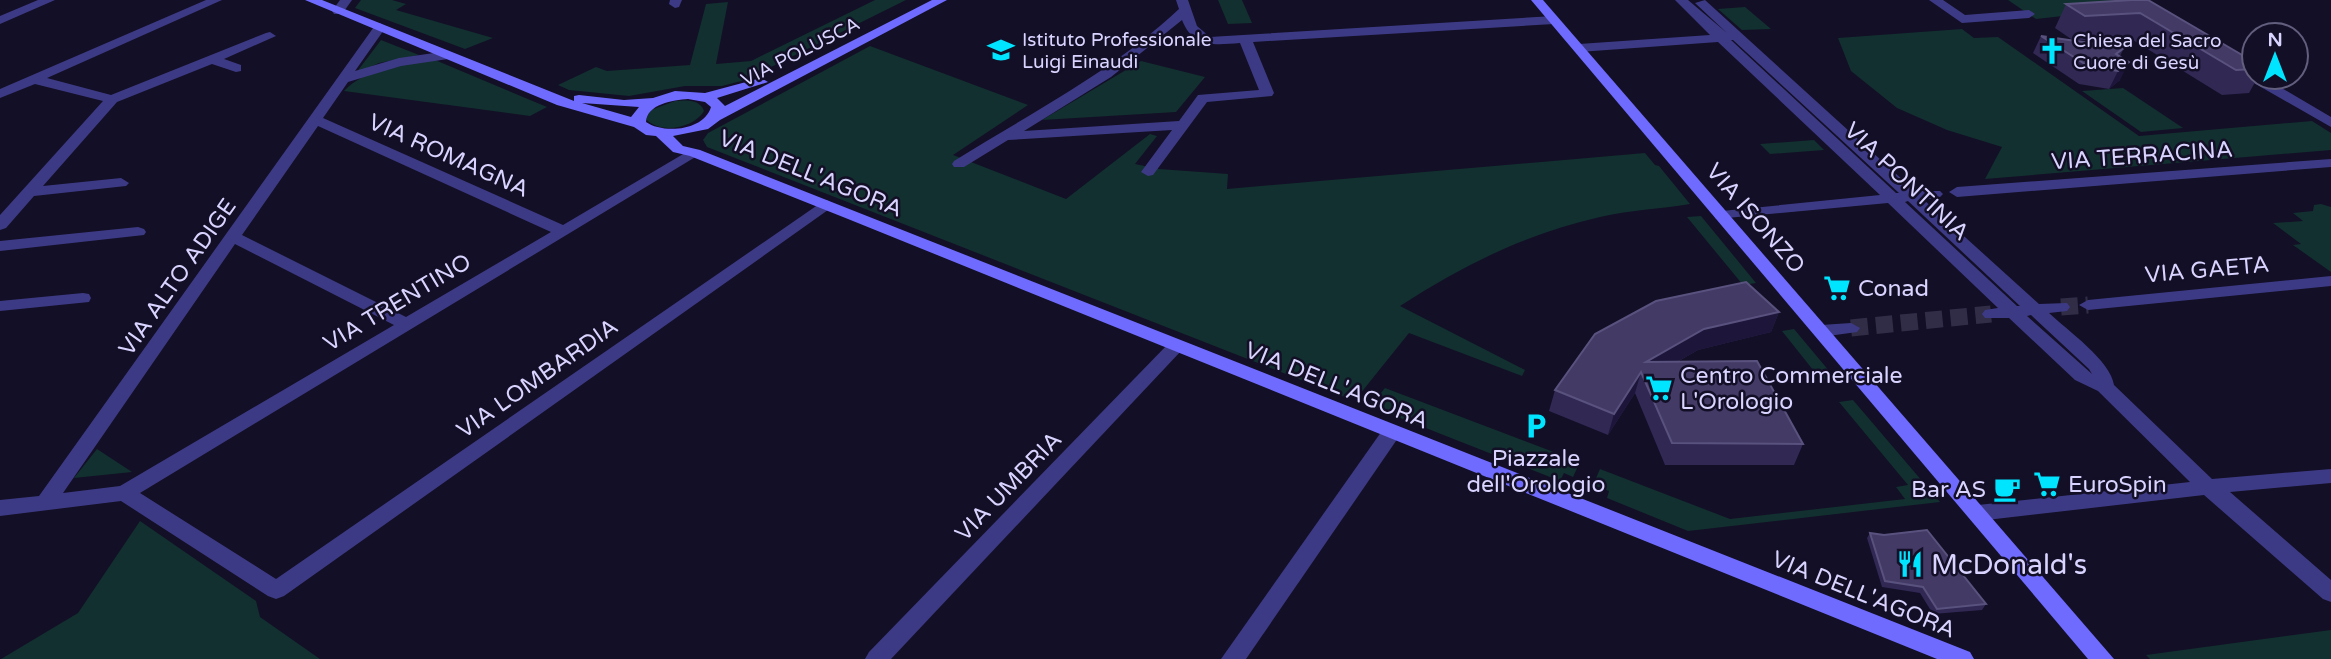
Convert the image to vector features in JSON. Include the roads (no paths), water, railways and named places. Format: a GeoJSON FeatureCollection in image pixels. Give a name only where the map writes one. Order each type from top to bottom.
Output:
{"type":"FeatureCollection","features":[{"type":"Feature","properties":{"kind":"street"},"geometry":{"type":"LineString","coordinates":[[0,20],[49,0]]}},
{"type":"Feature","properties":{"kind":"street"},"geometry":{"type":"LineString","coordinates":[[0,94],[216,0]]}},
{"type":"Feature","properties":{"kind":"street","name":"VIA POLUSCA"},"geometry":{"type":"LineString","coordinates":[[707,97],[755,85],[924,0]]}},
{"type":"Feature","properties":{"kind":"street","name":"VIA POLUSCA"},"geometry":{"type":"LineString","coordinates":[[715,117],[941,0]]}},
{"type":"Feature","properties":{"kind":"street","name":"VIA ISONZO"},"geometry":{"type":"LineString","coordinates":[[1537,0],[2102,659]]}},
{"type":"Feature","properties":{"kind":"street","name":"VIA PONTINIA"},"geometry":{"type":"LineString","coordinates":[[1682,0],[1888,198],[2081,376],[2105,387],[2208,487],[2228,501],[2331,593]]}},
{"type":"Feature","properties":{"kind":"street","name":"VIA PONTINIA"},"geometry":{"type":"LineString","coordinates":[[1698,0],[2095,365],[2104,377],[2105,387]]}},
{"type":"Feature","properties":{"kind":"street"},"geometry":{"type":"LineString","coordinates":[[1935,0],[1962,19],[2029,14]]}},
{"type":"Feature","properties":{"kind":"street","name":"VIA DELL'AGORA"},"geometry":{"type":"LineString","coordinates":[[319,1],[342,5],[380,27],[562,102],[639,124],[651,132],[695,129]]}},
{"type":"Feature","properties":{"kind":"street"},"geometry":{"type":"LineString","coordinates":[[959,164],[1116,67],[1166,30],[1184,5]]}},
{"type":"Feature","properties":{"kind":"street"},"geometry":{"type":"LineString","coordinates":[[1184,5],[1194,33],[1201,40]]}},
{"type":"Feature","properties":{"kind":"street"},"geometry":{"type":"LineString","coordinates":[[1166,30],[1201,40],[1245,39],[1554,20]]}},
{"type":"Feature","properties":{"kind":"street","name":"VIA ALTO ADIGE"},"geometry":{"type":"LineString","coordinates":[[46,502],[380,27]]}},
{"type":"Feature","properties":{"kind":"street"},"geometry":{"type":"LineString","coordinates":[[0,225],[112,99],[270,36]]}},
{"type":"Feature","properties":{"kind":"street"},"geometry":{"type":"LineString","coordinates":[[1579,48],[1739,37]]}},
{"type":"Feature","properties":{"kind":"street"},"geometry":{"type":"LineString","coordinates":[[1148,172],[1180,125],[1203,98],[1268,93],[1245,39]]}},
{"type":"Feature","properties":{"kind":"street"},"geometry":{"type":"LineString","coordinates":[[345,79],[400,62],[449,55]]}},
{"type":"Feature","properties":{"kind":"street"},"geometry":{"type":"LineString","coordinates":[[211,59],[236,68]]}},
{"type":"Feature","properties":{"kind":"street"},"geometry":{"type":"LineString","coordinates":[[2230,64],[2331,123]]}},
{"type":"Feature","properties":{"kind":"street"},"geometry":{"type":"LineString","coordinates":[[33,79],[112,99]]}},
{"type":"Feature","properties":{"kind":"street","name":"VIA DELL'AGORA"},"geometry":{"type":"LineString","coordinates":[[548,94],[624,104],[656,102],[682,95],[707,97],[718,106],[715,117],[695,129],[687,140],[688,146],[695,153]]}},
{"type":"Feature","properties":{"kind":"street"},"geometry":{"type":"LineString","coordinates":[[639,124],[641,112],[656,102]]}},
{"type":"Feature","properties":{"kind":"street","name":"VIA DELL'AGORA"},"geometry":{"type":"LineString","coordinates":[[604,116],[624,104]]}},
{"type":"Feature","properties":{"kind":"street","name":"VIA ROMAGNA"},"geometry":{"type":"LineString","coordinates":[[316,121],[563,231]]}},
{"type":"Feature","properties":{"kind":"street"},"geometry":{"type":"LineString","coordinates":[[1002,136],[1180,125]]}},
{"type":"Feature","properties":{"kind":"street","name":"VIA DELL'AGORA"},"geometry":{"type":"LineString","coordinates":[[661,133],[678,149],[695,153],[827,205],[1939,655],[1962,659]]}},
{"type":"Feature","properties":{"kind":"street","name":"VIA TRENTINO"},"geometry":{"type":"LineString","coordinates":[[124,493],[695,153]]}},
{"type":"Feature","properties":{"kind":"street","name":"VIA TERRACINA"},"geometry":{"type":"LineString","coordinates":[[1957,192],[2331,163]]}},
{"type":"Feature","properties":{"kind":"street"},"geometry":{"type":"LineString","coordinates":[[30,192],[121,183]]}},
{"type":"Feature","properties":{"kind":"street"},"geometry":{"type":"LineString","coordinates":[[1722,216],[1935,194]]}},
{"type":"Feature","properties":{"kind":"street","name":"VIA LOMBARDIA"},"geometry":{"type":"LineString","coordinates":[[124,493],[276,590],[827,205]]}},
{"type":"Feature","properties":{"kind":"street"},"geometry":{"type":"LineString","coordinates":[[0,246],[138,232]]}},
{"type":"Feature","properties":{"kind":"street"},"geometry":{"type":"LineString","coordinates":[[233,237],[408,325]]}},
{"type":"Feature","properties":{"kind":"street","name":"VIA GAETA"},"geometry":{"type":"LineString","coordinates":[[2088,305],[2331,281]]}},
{"type":"Feature","properties":{"kind":"street"},"geometry":{"type":"LineString","coordinates":[[0,306],[83,299]]}},
{"type":"Feature","properties":{"kind":"street"},"geometry":{"type":"LineString","coordinates":[[1991,314],[2061,307]]}},
{"type":"Feature","properties":{"kind":"street"},"geometry":{"type":"LineString","coordinates":[[1821,331],[1852,328]]}},
{"type":"Feature","properties":{"kind":"street","name":"VIA UMBRIA"},"geometry":{"type":"LineString","coordinates":[[877,659],[1175,347]]}},
{"type":"Feature","properties":{"kind":"street"},"geometry":{"type":"LineString","coordinates":[[1233,659],[1391,433]]}},
{"type":"Feature","properties":{"kind":"street"},"geometry":{"type":"LineString","coordinates":[[1978,513],[2331,476]]}},
{"type":"Feature","properties":{"kind":"street"},"geometry":{"type":"LineString","coordinates":[[0,508],[124,493]]}},
{"type":"Feature","properties":{"kind":"tunnel"},"geometry":{"type":"LineString","coordinates":[[2061,307],[2088,305]]}},
{"type":"Feature","properties":{"kind":"tunnel"},"geometry":{"type":"LineString","coordinates":[[1851,328],[1991,314]]}},
{"type":"Feature","properties":{"kind":"place","name":"Istituto Professionale Luigi Einaudi"},"geometry":{"type":"Point","coordinates":[1001,50]}},
{"type":"Feature","properties":{"kind":"place","name":"Chiesa del Sacro Cuore di Gesù"},"geometry":{"type":"Point","coordinates":[2052,51]}},
{"type":"Feature","properties":{"kind":"place","name":"Conad"},"geometry":{"type":"Point","coordinates":[1837,288]}},
{"type":"Feature","properties":{"kind":"place","name":"Centro Commerciale L'Orologio"},"geometry":{"type":"Point","coordinates":[1659,388]}},
{"type":"Feature","properties":{"kind":"place","name":"Piazzale dell'Orologio"},"geometry":{"type":"Point","coordinates":[1536,426]}},
{"type":"Feature","properties":{"kind":"place","name":"EuroSpin"},"geometry":{"type":"Point","coordinates":[2047,484]}},
{"type":"Feature","properties":{"kind":"place","name":"Bar AS"},"geometry":{"type":"Point","coordinates":[2007,489]}},
{"type":"Feature","properties":{"kind":"place","name":"McDonald's"},"geometry":{"type":"Point","coordinates":[1910,564]}}]}
